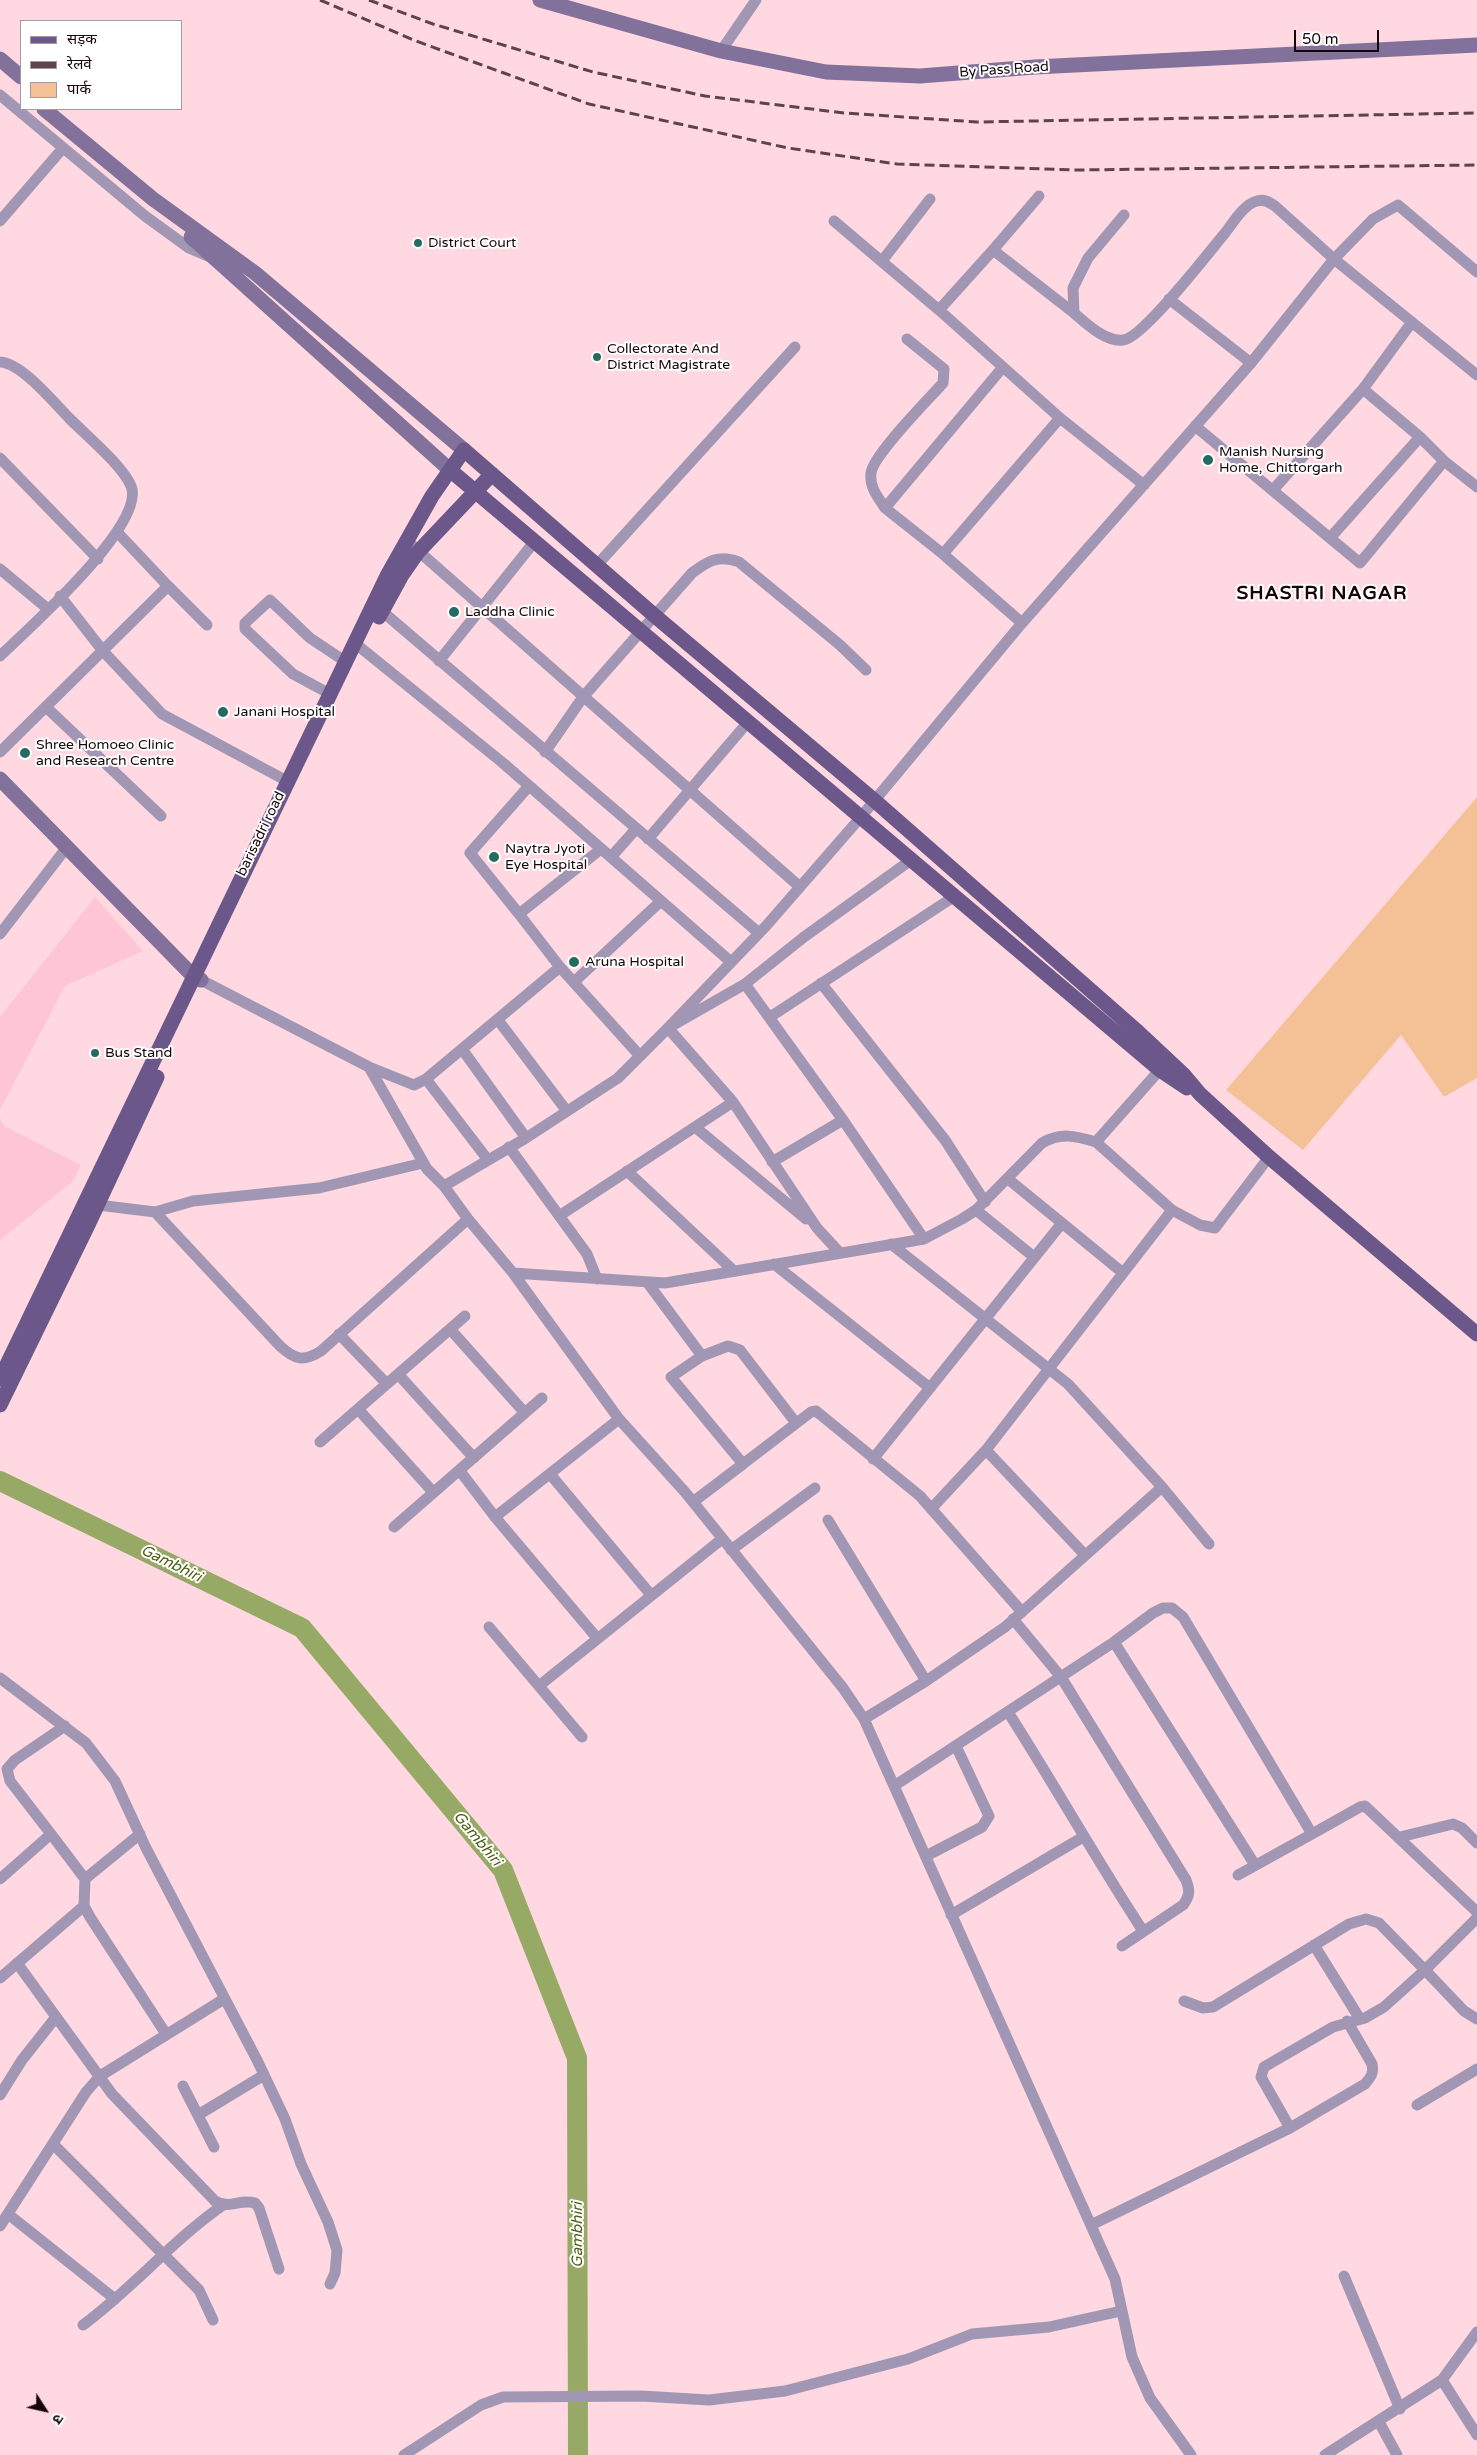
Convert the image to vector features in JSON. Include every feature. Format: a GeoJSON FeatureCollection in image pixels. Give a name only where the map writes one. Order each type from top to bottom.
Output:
{"type":"FeatureCollection","features":[{"type":"Feature","properties":{"kind":"main road","name":"barisadri road"},"geometry":{"type":"LineString","coordinates":[[286,790],[378,608],[407,542],[432,496],[464,450]]}},
{"type":"Feature","properties":{"kind":"main road"},"geometry":{"type":"LineString","coordinates":[[464,450],[655,616],[875,801],[1165,1065],[1189,1090],[1200,1094],[1269,1157],[1476,1332]]}},
{"type":"Feature","properties":{"kind":"main road"},"geometry":{"type":"LineString","coordinates":[[450,470],[860,818],[1165,1065]]}},
{"type":"Feature","properties":{"kind":"main road","name":"barisadri road"},"geometry":{"type":"LineString","coordinates":[[378,608],[418,552],[477,492],[492,474]]}},
{"type":"Feature","properties":{"kind":"main road","name":"barisadri road"},"geometry":{"type":"LineString","coordinates":[[0,1379],[73,1227],[197,979],[330,694],[346,662],[359,646]]}},
{"type":"Feature","properties":{"kind":"main road","name":"barisadri road"},"geometry":{"type":"LineString","coordinates":[[0,1405],[98,1205],[197,979]]}},
{"type":"Feature","properties":{"kind":"street","name":"By Pass Road"},"geometry":{"type":"LineString","coordinates":[[540,0],[565,4],[721,51],[826,72],[920,76],[1035,67],[1477,45]]}},
{"type":"Feature","properties":{"kind":"street"},"geometry":{"type":"LineString","coordinates":[[721,51],[756,0]]}},
{"type":"Feature","properties":{"kind":"street"},"geometry":{"type":"LineString","coordinates":[[0,59],[20,76]]}},
{"type":"Feature","properties":{"kind":"street"},"geometry":{"type":"LineString","coordinates":[[0,73],[20,89]]}},
{"type":"Feature","properties":{"kind":"street"},"geometry":{"type":"LineString","coordinates":[[0,95],[145,216],[189,248],[214,258]]}},
{"type":"Feature","properties":{"kind":"street"},"geometry":{"type":"LineString","coordinates":[[45,110],[153,199],[255,273],[464,450]]}},
{"type":"Feature","properties":{"kind":"street"},"geometry":{"type":"LineString","coordinates":[[59,110],[185,214],[203,236]]}},
{"type":"Feature","properties":{"kind":"street"},"geometry":{"type":"LineString","coordinates":[[0,220],[63,148]]}},
{"type":"Feature","properties":{"kind":"street"},"geometry":{"type":"LineString","coordinates":[[939,310],[1040,196]]}},
{"type":"Feature","properties":{"kind":"street"},"geometry":{"type":"LineString","coordinates":[[153,199],[214,258],[450,470]]}},
{"type":"Feature","properties":{"kind":"street"},"geometry":{"type":"LineString","coordinates":[[882,261],[930,199]]}},
{"type":"Feature","properties":{"kind":"street"},"geometry":{"type":"LineString","coordinates":[[993,250],[1100,333],[1122,341],[1144,328],[1250,204],[1257,201],[1268,202],[1275,206],[1334,259],[1477,375]]}},
{"type":"Feature","properties":{"kind":"street"},"geometry":{"type":"LineString","coordinates":[[444,1186],[526,1138],[566,1110],[618,1078],[668,1028],[759,933],[875,801],[1022,623],[1251,363],[1334,259],[1373,219],[1398,205],[1477,272]]}},
{"type":"Feature","properties":{"kind":"street"},"geometry":{"type":"LineString","coordinates":[[1074,313],[1073,288],[1088,258],[1124,215]]}},
{"type":"Feature","properties":{"kind":"street"},"geometry":{"type":"LineString","coordinates":[[834,221],[939,310],[1060,418],[1144,485]]}},
{"type":"Feature","properties":{"kind":"street"},"geometry":{"type":"LineString","coordinates":[[1169,299],[1251,363]]}},
{"type":"Feature","properties":{"kind":"street"},"geometry":{"type":"LineString","coordinates":[[301,336],[313,322]]}},
{"type":"Feature","properties":{"kind":"street"},"geometry":{"type":"LineString","coordinates":[[1273,490],[1363,389],[1412,322]]}},
{"type":"Feature","properties":{"kind":"street"},"geometry":{"type":"LineString","coordinates":[[907,339],[944,369],[945,377],[943,383],[873,464],[871,482],[874,492],[885,508],[943,554],[1022,623]]}},
{"type":"Feature","properties":{"kind":"street"},"geometry":{"type":"LineString","coordinates":[[597,565],[795,347]]}},
{"type":"Feature","properties":{"kind":"street"},"geometry":{"type":"LineString","coordinates":[[0,362],[17,368],[125,474],[133,493],[130,507],[117,532],[98,559],[0,656]]}},
{"type":"Feature","properties":{"kind":"street"},"geometry":{"type":"LineString","coordinates":[[885,508],[1003,367]]}},
{"type":"Feature","properties":{"kind":"street"},"geometry":{"type":"LineString","coordinates":[[1363,389],[1420,437],[1444,462],[1477,487]]}},
{"type":"Feature","properties":{"kind":"street"},"geometry":{"type":"LineString","coordinates":[[943,554],[1060,418]]}},
{"type":"Feature","properties":{"kind":"street"},"geometry":{"type":"LineString","coordinates":[[1195,426],[1360,563],[1444,462]]}},
{"type":"Feature","properties":{"kind":"street"},"geometry":{"type":"LineString","coordinates":[[1330,538],[1420,437]]}},
{"type":"Feature","properties":{"kind":"street"},"geometry":{"type":"LineString","coordinates":[[0,458],[98,559]]}},
{"type":"Feature","properties":{"kind":"street"},"geometry":{"type":"LineString","coordinates":[[117,532],[207,625]]}},
{"type":"Feature","properties":{"kind":"street"},"geometry":{"type":"LineString","coordinates":[[439,661],[535,541]]}},
{"type":"Feature","properties":{"kind":"street"},"geometry":{"type":"LineString","coordinates":[[407,542],[800,887]]}},
{"type":"Feature","properties":{"kind":"street"},"geometry":{"type":"LineString","coordinates":[[545,752],[584,697],[692,573],[710,560],[728,558],[739,562],[840,645],[866,670]]}},
{"type":"Feature","properties":{"kind":"street"},"geometry":{"type":"LineString","coordinates":[[0,569],[48,609]]}},
{"type":"Feature","properties":{"kind":"street"},"geometry":{"type":"LineString","coordinates":[[0,752],[168,586]]}},
{"type":"Feature","properties":{"kind":"street"},"geometry":{"type":"LineString","coordinates":[[60,596],[103,651],[162,714],[286,790]]}},
{"type":"Feature","properties":{"kind":"street"},"geometry":{"type":"LineString","coordinates":[[330,694],[293,674],[245,629],[245,623],[270,600],[310,638],[346,662]]}},
{"type":"Feature","properties":{"kind":"street"},"geometry":{"type":"LineString","coordinates":[[378,608],[759,933]]}},
{"type":"Feature","properties":{"kind":"street"},"geometry":{"type":"LineString","coordinates":[[359,646],[529,786],[731,962]]}},
{"type":"Feature","properties":{"kind":"street"},"geometry":{"type":"LineString","coordinates":[[46,707],[162,816]]}},
{"type":"Feature","properties":{"kind":"street"},"geometry":{"type":"LineString","coordinates":[[648,840],[748,722]]}},
{"type":"Feature","properties":{"kind":"street"},"geometry":{"type":"LineString","coordinates":[[0,779],[197,979],[368,1067],[414,1085],[426,1079],[560,967]]}},
{"type":"Feature","properties":{"kind":"street"},"geometry":{"type":"LineString","coordinates":[[529,786],[470,853],[560,967],[640,1056]]}},
{"type":"Feature","properties":{"kind":"street"},"geometry":{"type":"LineString","coordinates":[[611,857],[636,829]]}},
{"type":"Feature","properties":{"kind":"street"},"geometry":{"type":"LineString","coordinates":[[0,934],[67,847]]}},
{"type":"Feature","properties":{"kind":"street"},"geometry":{"type":"LineString","coordinates":[[519,914],[601,849]]}},
{"type":"Feature","properties":{"kind":"street"},"geometry":{"type":"LineString","coordinates":[[668,1028],[745,984],[804,937],[911,860]]}},
{"type":"Feature","properties":{"kind":"street"},"geometry":{"type":"LineString","coordinates":[[770,1017],[955,896]]}},
{"type":"Feature","properties":{"kind":"street"},"geometry":{"type":"LineString","coordinates":[[574,982],[660,901]]}},
{"type":"Feature","properties":{"kind":"street"},"geometry":{"type":"LineString","coordinates":[[821,982],[939,1132],[985,1202]]}},
{"type":"Feature","properties":{"kind":"street"},"geometry":{"type":"LineString","coordinates":[[745,984],[843,1120],[924,1238]]}},
{"type":"Feature","properties":{"kind":"street"},"geometry":{"type":"LineString","coordinates":[[498,1020],[566,1110]]}},
{"type":"Feature","properties":{"kind":"street"},"geometry":{"type":"LineString","coordinates":[[668,1028],[733,1102],[818,1228],[839,1252]]}},
{"type":"Feature","properties":{"kind":"street"},"geometry":{"type":"LineString","coordinates":[[462,1049],[526,1138]]}},
{"type":"Feature","properties":{"kind":"street"},"geometry":{"type":"LineString","coordinates":[[1096,1142],[1165,1065]]}},
{"type":"Feature","properties":{"kind":"street"},"geometry":{"type":"LineString","coordinates":[[368,1067],[423,1163],[444,1186],[468,1219],[513,1273],[619,1419],[693,1502],[843,1688],[864,1718],[1114,2279],[1132,2356],[1150,2398],[1191,2455]]}},
{"type":"Feature","properties":{"kind":"street"},"geometry":{"type":"LineString","coordinates":[[426,1079],[488,1160]]}},
{"type":"Feature","properties":{"kind":"street"},"geometry":{"type":"LineString","coordinates":[[559,1216],[733,1102]]}},
{"type":"Feature","properties":{"kind":"street"},"geometry":{"type":"LineString","coordinates":[[772,1162],[843,1120]]}},
{"type":"Feature","properties":{"kind":"street"},"geometry":{"type":"LineString","coordinates":[[695,1127],[818,1228]]}},
{"type":"Feature","properties":{"kind":"street"},"geometry":{"type":"LineString","coordinates":[[513,1273],[665,1283],[924,1238],[976,1210],[1042,1143],[1054,1136],[1079,1137],[1096,1142],[1172,1210],[1200,1225],[1215,1228],[1269,1157]]}},
{"type":"Feature","properties":{"kind":"street"},"geometry":{"type":"LineString","coordinates":[[510,1147],[587,1254],[597,1279]]}},
{"type":"Feature","properties":{"kind":"street"},"geometry":{"type":"LineString","coordinates":[[98,1205],[155,1212],[193,1201],[319,1188],[423,1163]]}},
{"type":"Feature","properties":{"kind":"street"},"geometry":{"type":"LineString","coordinates":[[627,1171],[734,1271]]}},
{"type":"Feature","properties":{"kind":"street"},"geometry":{"type":"LineString","coordinates":[[1008,1179],[1123,1274]]}},
{"type":"Feature","properties":{"kind":"street"},"geometry":{"type":"LineString","coordinates":[[976,1210],[1034,1257]]}},
{"type":"Feature","properties":{"kind":"street"},"geometry":{"type":"LineString","coordinates":[[931,1509],[986,1450],[1172,1210]]}},
{"type":"Feature","properties":{"kind":"street"},"geometry":{"type":"LineString","coordinates":[[155,1212],[288,1353],[297,1359],[312,1357],[468,1219]]}},
{"type":"Feature","properties":{"kind":"street"},"geometry":{"type":"LineString","coordinates":[[873,1459],[1062,1223]]}},
{"type":"Feature","properties":{"kind":"street"},"geometry":{"type":"LineString","coordinates":[[891,1244],[1068,1384],[1162,1487],[1209,1544]]}},
{"type":"Feature","properties":{"kind":"street"},"geometry":{"type":"LineString","coordinates":[[774,1264],[930,1388]]}},
{"type":"Feature","properties":{"kind":"street"},"geometry":{"type":"LineString","coordinates":[[646,1282],[702,1356]]}},
{"type":"Feature","properties":{"kind":"street"},"geometry":{"type":"LineString","coordinates":[[320,1442],[464,1316]]}},
{"type":"Feature","properties":{"kind":"street"},"geometry":{"type":"LineString","coordinates":[[450,1329],[526,1413]]}},
{"type":"Feature","properties":{"kind":"street"},"geometry":{"type":"LineString","coordinates":[[339,1334],[387,1384]]}},
{"type":"Feature","properties":{"kind":"street"},"geometry":{"type":"LineString","coordinates":[[743,1464],[671,1377],[702,1356],[728,1346],[740,1350],[796,1423]]}},
{"type":"Feature","properties":{"kind":"street"},"geometry":{"type":"LineString","coordinates":[[398,1374],[474,1458]]}},
{"type":"Feature","properties":{"kind":"street"},"geometry":{"type":"LineString","coordinates":[[394,1527],[542,1398]]}},
{"type":"Feature","properties":{"kind":"street"},"geometry":{"type":"LineString","coordinates":[[358,1409],[433,1492]]}},
{"type":"Feature","properties":{"kind":"street"},"geometry":{"type":"LineString","coordinates":[[693,1502],[814,1411],[920,1496],[1022,1612]]}},
{"type":"Feature","properties":{"kind":"street"},"geometry":{"type":"LineString","coordinates":[[495,1517],[619,1419]]}},
{"type":"Feature","properties":{"kind":"street"},"geometry":{"type":"LineString","coordinates":[[986,1450],[1085,1555]]}},
{"type":"Feature","properties":{"kind":"street"},"geometry":{"type":"LineString","coordinates":[[460,1471],[495,1517],[597,1638]]}},
{"type":"Feature","properties":{"kind":"street"},"geometry":{"type":"LineString","coordinates":[[550,1474],[650,1595]]}},
{"type":"Feature","properties":{"kind":"street"},"geometry":{"type":"LineString","coordinates":[[864,1718],[926,1681],[1013,1620],[1162,1487]]}},
{"type":"Feature","properties":{"kind":"street"},"geometry":{"type":"LineString","coordinates":[[731,1550],[815,1488]]}},
{"type":"Feature","properties":{"kind":"street"},"geometry":{"type":"LineString","coordinates":[[828,1520],[926,1681]]}},
{"type":"Feature","properties":{"kind":"street"},"geometry":{"type":"LineString","coordinates":[[540,1685],[722,1539]]}},
{"type":"Feature","properties":{"kind":"street"},"geometry":{"type":"LineString","coordinates":[[894,1786],[1114,1642],[1158,1610],[1172,1608],[1179,1612],[1312,1834]]}},
{"type":"Feature","properties":{"kind":"street"},"geometry":{"type":"LineString","coordinates":[[1013,1620],[1061,1677],[1125,1777],[1186,1880],[1190,1890],[1188,1898],[1183,1905],[1122,1946]]}},
{"type":"Feature","properties":{"kind":"street"},"geometry":{"type":"LineString","coordinates":[[489,1627],[582,1737]]}},
{"type":"Feature","properties":{"kind":"street"},"geometry":{"type":"LineString","coordinates":[[1114,1642],[1255,1865]]}},
{"type":"Feature","properties":{"kind":"street"},"geometry":{"type":"LineString","coordinates":[[0,1678],[86,1743],[116,1781],[140,1834],[285,2119],[301,2164],[328,2222],[337,2250],[335,2274],[330,2284]]}},
{"type":"Feature","properties":{"kind":"street"},"geometry":{"type":"LineString","coordinates":[[1008,1712],[1056,1787],[1083,1837],[1143,1931]]}},
{"type":"Feature","properties":{"kind":"street"},"geometry":{"type":"LineString","coordinates":[[65,1726],[15,1760],[7,1769],[10,1780],[85,1879],[84,1906],[166,2034]]}},
{"type":"Feature","properties":{"kind":"street"},"geometry":{"type":"LineString","coordinates":[[926,1856],[982,1827],[990,1816],[956,1746]]}},
{"type":"Feature","properties":{"kind":"street"},"geometry":{"type":"LineString","coordinates":[[1238,1875],[1363,1806],[1368,1808],[1400,1837],[1477,1912]]}},
{"type":"Feature","properties":{"kind":"street"},"geometry":{"type":"LineString","coordinates":[[1400,1837],[1453,1824],[1462,1828],[1477,1843]]}},
{"type":"Feature","properties":{"kind":"street"},"geometry":{"type":"LineString","coordinates":[[0,1879],[51,1834]]}},
{"type":"Feature","properties":{"kind":"street"},"geometry":{"type":"LineString","coordinates":[[85,1879],[140,1834]]}},
{"type":"Feature","properties":{"kind":"street"},"geometry":{"type":"LineString","coordinates":[[951,1915],[1083,1837]]}},
{"type":"Feature","properties":{"kind":"street"},"geometry":{"type":"LineString","coordinates":[[0,1978],[84,1906]]}},
{"type":"Feature","properties":{"kind":"street"},"geometry":{"type":"LineString","coordinates":[[1290,2128],[1261,2077],[1261,2071],[1268,2063],[1333,2027],[1347,2021],[1360,2019],[1384,2008],[1477,1918]]}},
{"type":"Feature","properties":{"kind":"street"},"geometry":{"type":"LineString","coordinates":[[1184,2001],[1203,2008],[1213,2007],[1349,1924],[1366,1919],[1378,1923],[1464,2011],[1477,2019]]}},
{"type":"Feature","properties":{"kind":"street"},"geometry":{"type":"LineString","coordinates":[[1314,1945],[1360,2019]]}},
{"type":"Feature","properties":{"kind":"street"},"geometry":{"type":"LineString","coordinates":[[17,1963],[112,2094],[215,2201],[223,2205]]}},
{"type":"Feature","properties":{"kind":"street"},"geometry":{"type":"LineString","coordinates":[[0,2226],[86,2092],[100,2076],[224,1999]]}},
{"type":"Feature","properties":{"kind":"street"},"geometry":{"type":"LineString","coordinates":[[0,2094],[22,2060],[56,2017]]}},
{"type":"Feature","properties":{"kind":"street"},"geometry":{"type":"LineString","coordinates":[[1091,2225],[1290,2128],[1365,2084],[1374,2072],[1372,2064],[1347,2021]]}},
{"type":"Feature","properties":{"kind":"street"},"geometry":{"type":"LineString","coordinates":[[1417,2105],[1477,2069]]}},
{"type":"Feature","properties":{"kind":"street"},"geometry":{"type":"LineString","coordinates":[[198,2115],[264,2075]]}},
{"type":"Feature","properties":{"kind":"street"},"geometry":{"type":"LineString","coordinates":[[183,2086],[214,2147]]}},
{"type":"Feature","properties":{"kind":"street"},"geometry":{"type":"LineString","coordinates":[[53,2144],[199,2290],[213,2320]]}},
{"type":"Feature","properties":{"kind":"street"},"geometry":{"type":"LineString","coordinates":[[83,2324],[116,2299],[204,2219],[223,2205],[249,2201],[255,2203],[259,2208],[279,2269]]}},
{"type":"Feature","properties":{"kind":"street"},"geometry":{"type":"LineString","coordinates":[[8,2214],[116,2299]]}},
{"type":"Feature","properties":{"kind":"street"},"geometry":{"type":"LineString","coordinates":[[1344,2276],[1400,2408]]}},
{"type":"Feature","properties":{"kind":"street"},"geometry":{"type":"LineString","coordinates":[[404,2455],[491,2400],[514,2396],[641,2396],[709,2400],[785,2391],[908,2359],[972,2334],[1048,2327],[1122,2311]]}},
{"type":"Feature","properties":{"kind":"street"},"geometry":{"type":"LineString","coordinates":[[1325,2455],[1380,2422],[1442,2380],[1477,2332]]}},
{"type":"Feature","properties":{"kind":"street"},"geometry":{"type":"LineString","coordinates":[[1442,2380],[1477,2435]]}},
{"type":"Feature","properties":{"kind":"street"},"geometry":{"type":"LineString","coordinates":[[1380,2422],[1397,2455]]}},
{"type":"Feature","properties":{"kind":"shaded area"},"geometry":{"type":"Polygon","coordinates":[[[95,897],[143,951],[65,986],[0,1110],[0,1017],[95,897]]]}},
{"type":"Feature","properties":{"kind":"shaded area"},"geometry":{"type":"Polygon","coordinates":[[[0,1118],[4,1126],[81,1165],[73,1181],[0,1240],[0,1118]]]}},
{"type":"Feature","properties":{"kind":"green space"},"geometry":{"type":"Polygon","coordinates":[[[1477,797],[1477,1078],[1444,1097],[1401,1035],[1303,1150],[1226,1090],[1477,797]]]}},
{"type":"Feature","properties":{"kind":"waterway","name":"Gambhiri"},"geometry":{"type":"LineString","coordinates":[[0,1481],[302,1628],[503,1870],[577,2058],[578,2455]]}},
{"type":"Feature","properties":{"kind":"railway"},"geometry":{"type":"LineString","coordinates":[[320,0],[416,41],[589,104],[788,148],[897,164],[1077,170],[1477,165]]}},
{"type":"Feature","properties":{"kind":"railway"},"geometry":{"type":"LineString","coordinates":[[369,0],[433,24],[593,72],[705,96],[844,113],[977,122],[1477,113]]}},
{"type":"Feature","properties":{"kind":"place","name":"District Court"},"geometry":{"type":"Point","coordinates":[418,243]}},
{"type":"Feature","properties":{"kind":"place","name":"Collectorate And District Magistrate"},"geometry":{"type":"Point","coordinates":[597,357]}},
{"type":"Feature","properties":{"kind":"place","name":"Manish Nursing Home, Chittorgarh"},"geometry":{"type":"Point","coordinates":[1208,460]}},
{"type":"Feature","properties":{"kind":"place","name":"Laddha Clinic"},"geometry":{"type":"Point","coordinates":[454,612]}},
{"type":"Feature","properties":{"kind":"place","name":"Janani Hospital"},"geometry":{"type":"Point","coordinates":[223,712]}},
{"type":"Feature","properties":{"kind":"place","name":"Shree Homoeo Clinic and Research Centre"},"geometry":{"type":"Point","coordinates":[25,753]}},
{"type":"Feature","properties":{"kind":"place","name":"Naytra Jyoti Eye Hospital"},"geometry":{"type":"Point","coordinates":[494,857]}},
{"type":"Feature","properties":{"kind":"place","name":"Aruna Hospital"},"geometry":{"type":"Point","coordinates":[574,962]}},
{"type":"Feature","properties":{"kind":"place","name":"Bus Stand"},"geometry":{"type":"Point","coordinates":[95,1053]}},
{"type":"Feature","properties":{"kind":"district","name":"SHASTRI NAGAR"},"geometry":{"type":"Point","coordinates":[1322,594]}}]}
